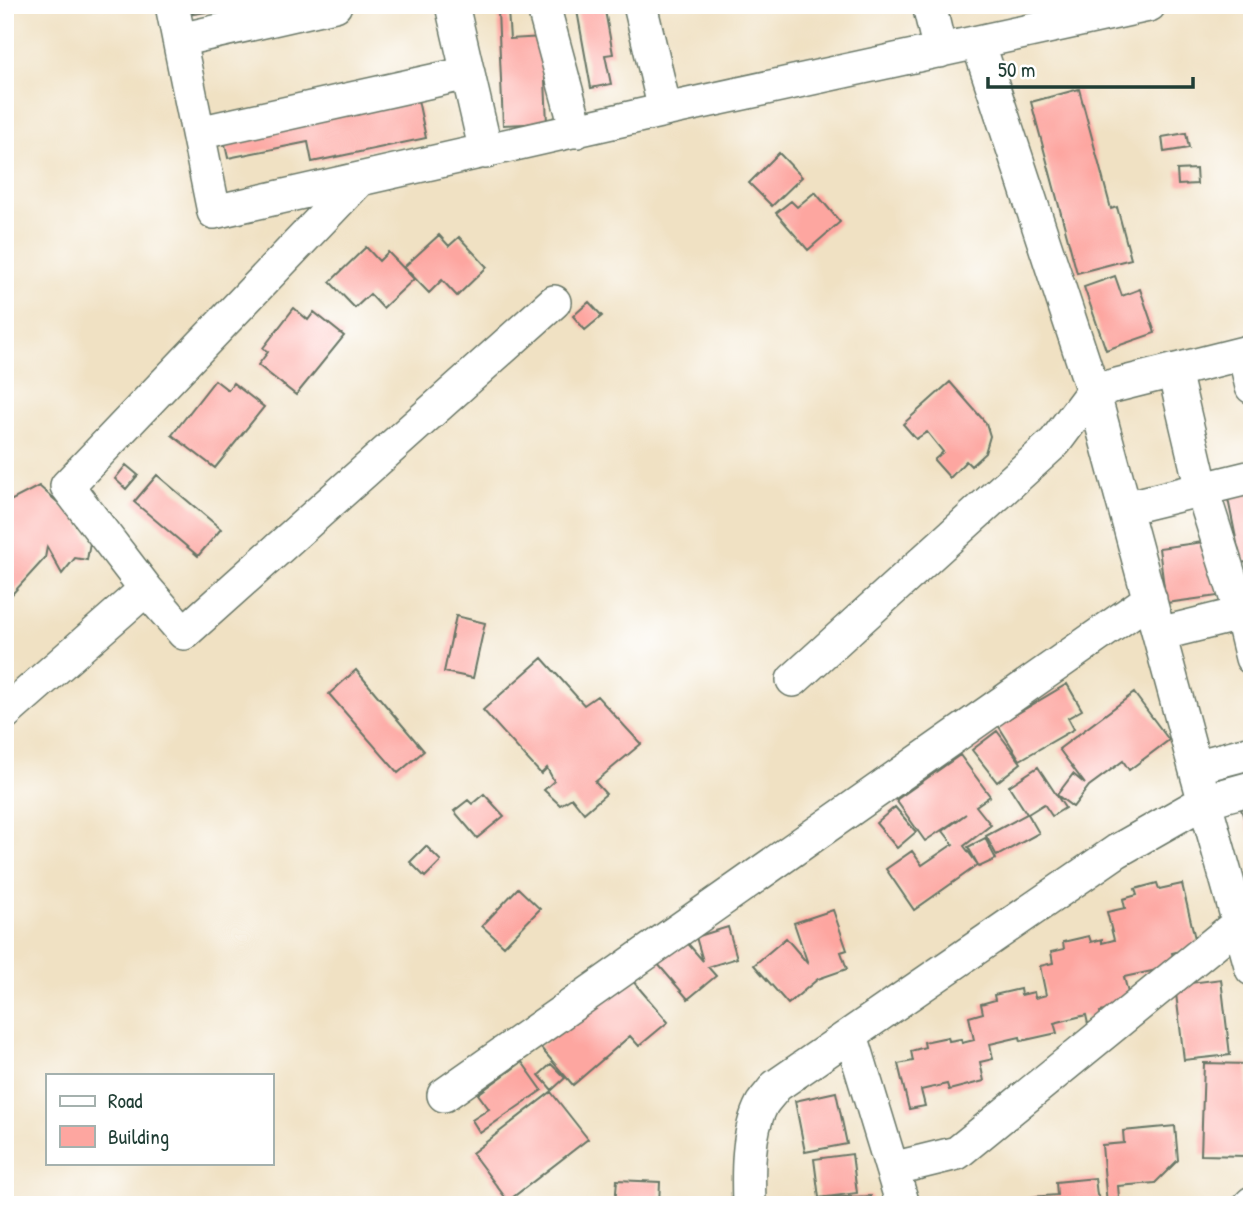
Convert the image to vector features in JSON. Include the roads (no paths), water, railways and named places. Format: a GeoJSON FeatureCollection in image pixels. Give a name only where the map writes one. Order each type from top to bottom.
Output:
{"type":"FeatureCollection","features":[{"type":"Feature","properties":{"kind":"street"},"geometry":{"type":"LineString","coordinates":[[172,5],[214,212],[665,110],[978,43],[1072,13],[1149,5]]}},
{"type":"Feature","properties":{"kind":"street"},"geometry":{"type":"LineString","coordinates":[[179,40],[335,5]]}},
{"type":"Feature","properties":{"kind":"street"},"geometry":{"type":"LineString","coordinates":[[452,5],[486,152]]}},
{"type":"Feature","properties":{"kind":"street"},"geometry":{"type":"LineString","coordinates":[[543,5],[577,131]]}},
{"type":"Feature","properties":{"kind":"street"},"geometry":{"type":"LineString","coordinates":[[640,5],[665,110]]}},
{"type":"Feature","properties":{"kind":"street"},"geometry":{"type":"LineString","coordinates":[[929,5],[940,51]]}},
{"type":"Feature","properties":{"kind":"street"},"geometry":{"type":"LineString","coordinates":[[978,43],[1093,391],[1252,969]]}},
{"type":"Feature","properties":{"kind":"street"},"geometry":{"type":"LineString","coordinates":[[198,133],[468,73]]}},
{"type":"Feature","properties":{"kind":"street"},"geometry":{"type":"LineString","coordinates":[[360,179],[67,485],[146,589],[184,633],[555,302]]}},
{"type":"Feature","properties":{"kind":"street"},"geometry":{"type":"LineString","coordinates":[[793,680],[1055,442],[1093,391],[1248,352],[1252,387]]}},
{"type":"Feature","properties":{"kind":"street"},"geometry":{"type":"LineString","coordinates":[[1174,370],[1202,490],[1246,612],[1252,658]]}},
{"type":"Feature","properties":{"kind":"street"},"geometry":{"type":"LineString","coordinates":[[1125,509],[1252,477]]}},
{"type":"Feature","properties":{"kind":"street"},"geometry":{"type":"LineString","coordinates":[[5,713],[146,589]]}},
{"type":"Feature","properties":{"kind":"street"},"geometry":{"type":"LineString","coordinates":[[444,1095],[1150,599]]}},
{"type":"Feature","properties":{"kind":"street"},"geometry":{"type":"LineString","coordinates":[[1159,634],[1246,612]]}},
{"type":"Feature","properties":{"kind":"street"},"geometry":{"type":"LineString","coordinates":[[1195,767],[1252,752]]}},
{"type":"Feature","properties":{"kind":"street"},"geometry":{"type":"LineString","coordinates":[[749,1205],[748,1174],[752,1133],[762,1105],[776,1086],[1117,851],[1205,801],[1252,788]]}},
{"type":"Feature","properties":{"kind":"street"},"geometry":{"type":"LineString","coordinates":[[892,1168],[957,1153],[1239,923]]}},
{"type":"Feature","properties":{"kind":"street"},"geometry":{"type":"LineString","coordinates":[[850,1035],[903,1205]]}}]}
